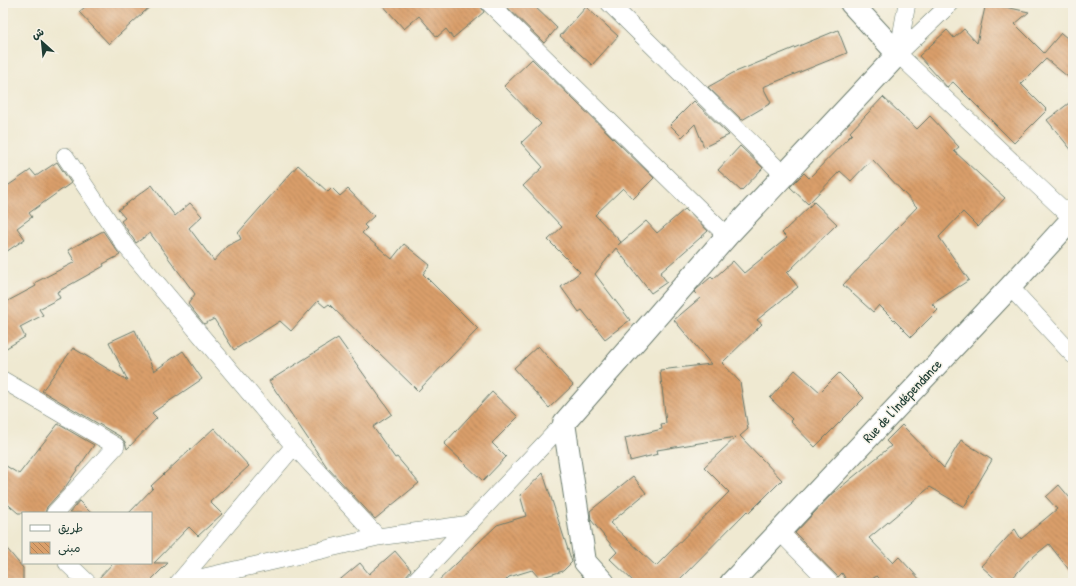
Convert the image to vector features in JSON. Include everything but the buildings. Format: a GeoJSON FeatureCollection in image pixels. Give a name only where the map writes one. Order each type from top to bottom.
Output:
{"type":"FeatureCollection","features":[{"type":"Feature","properties":{"kind":"main road"},"geometry":{"type":"LineString","coordinates":[[604,583],[585,562],[564,423],[727,236],[898,54],[851,3]]}},
{"type":"Feature","properties":{"kind":"main road","name":"Rue de l'Indépendance"},"geometry":{"type":"LineString","coordinates":[[731,583],[1010,287],[1073,218]]}},
{"type":"Feature","properties":{"kind":"street"},"geometry":{"type":"LineString","coordinates":[[488,3],[727,236]]}},
{"type":"Feature","properties":{"kind":"street"},"geometry":{"type":"LineString","coordinates":[[609,3],[785,176]]}},
{"type":"Feature","properties":{"kind":"street"},"geometry":{"type":"LineString","coordinates":[[898,54],[908,3]]}},
{"type":"Feature","properties":{"kind":"street"},"geometry":{"type":"LineString","coordinates":[[898,54],[951,3]]}},
{"type":"Feature","properties":{"kind":"street"},"geometry":{"type":"LineString","coordinates":[[898,54],[1073,218]]}},
{"type":"Feature","properties":{"kind":"street"},"geometry":{"type":"LineString","coordinates":[[65,156],[124,244],[294,446],[378,537]]}},
{"type":"Feature","properties":{"kind":"street"},"geometry":{"type":"LineString","coordinates":[[1010,287],[1073,355]]}},
{"type":"Feature","properties":{"kind":"street"},"geometry":{"type":"LineString","coordinates":[[3,380],[116,446],[56,512]]}},
{"type":"Feature","properties":{"kind":"street"},"geometry":{"type":"LineString","coordinates":[[413,583],[564,423]]}},
{"type":"Feature","properties":{"kind":"street"},"geometry":{"type":"LineString","coordinates":[[178,582],[294,446]]}},
{"type":"Feature","properties":{"kind":"street"},"geometry":{"type":"LineString","coordinates":[[178,582],[378,537],[470,524]]}},
{"type":"Feature","properties":{"kind":"street"},"geometry":{"type":"LineString","coordinates":[[779,531],[830,583]]}},
{"type":"Feature","properties":{"kind":"street"},"geometry":{"type":"LineString","coordinates":[[68,564],[88,583]]}}]}
